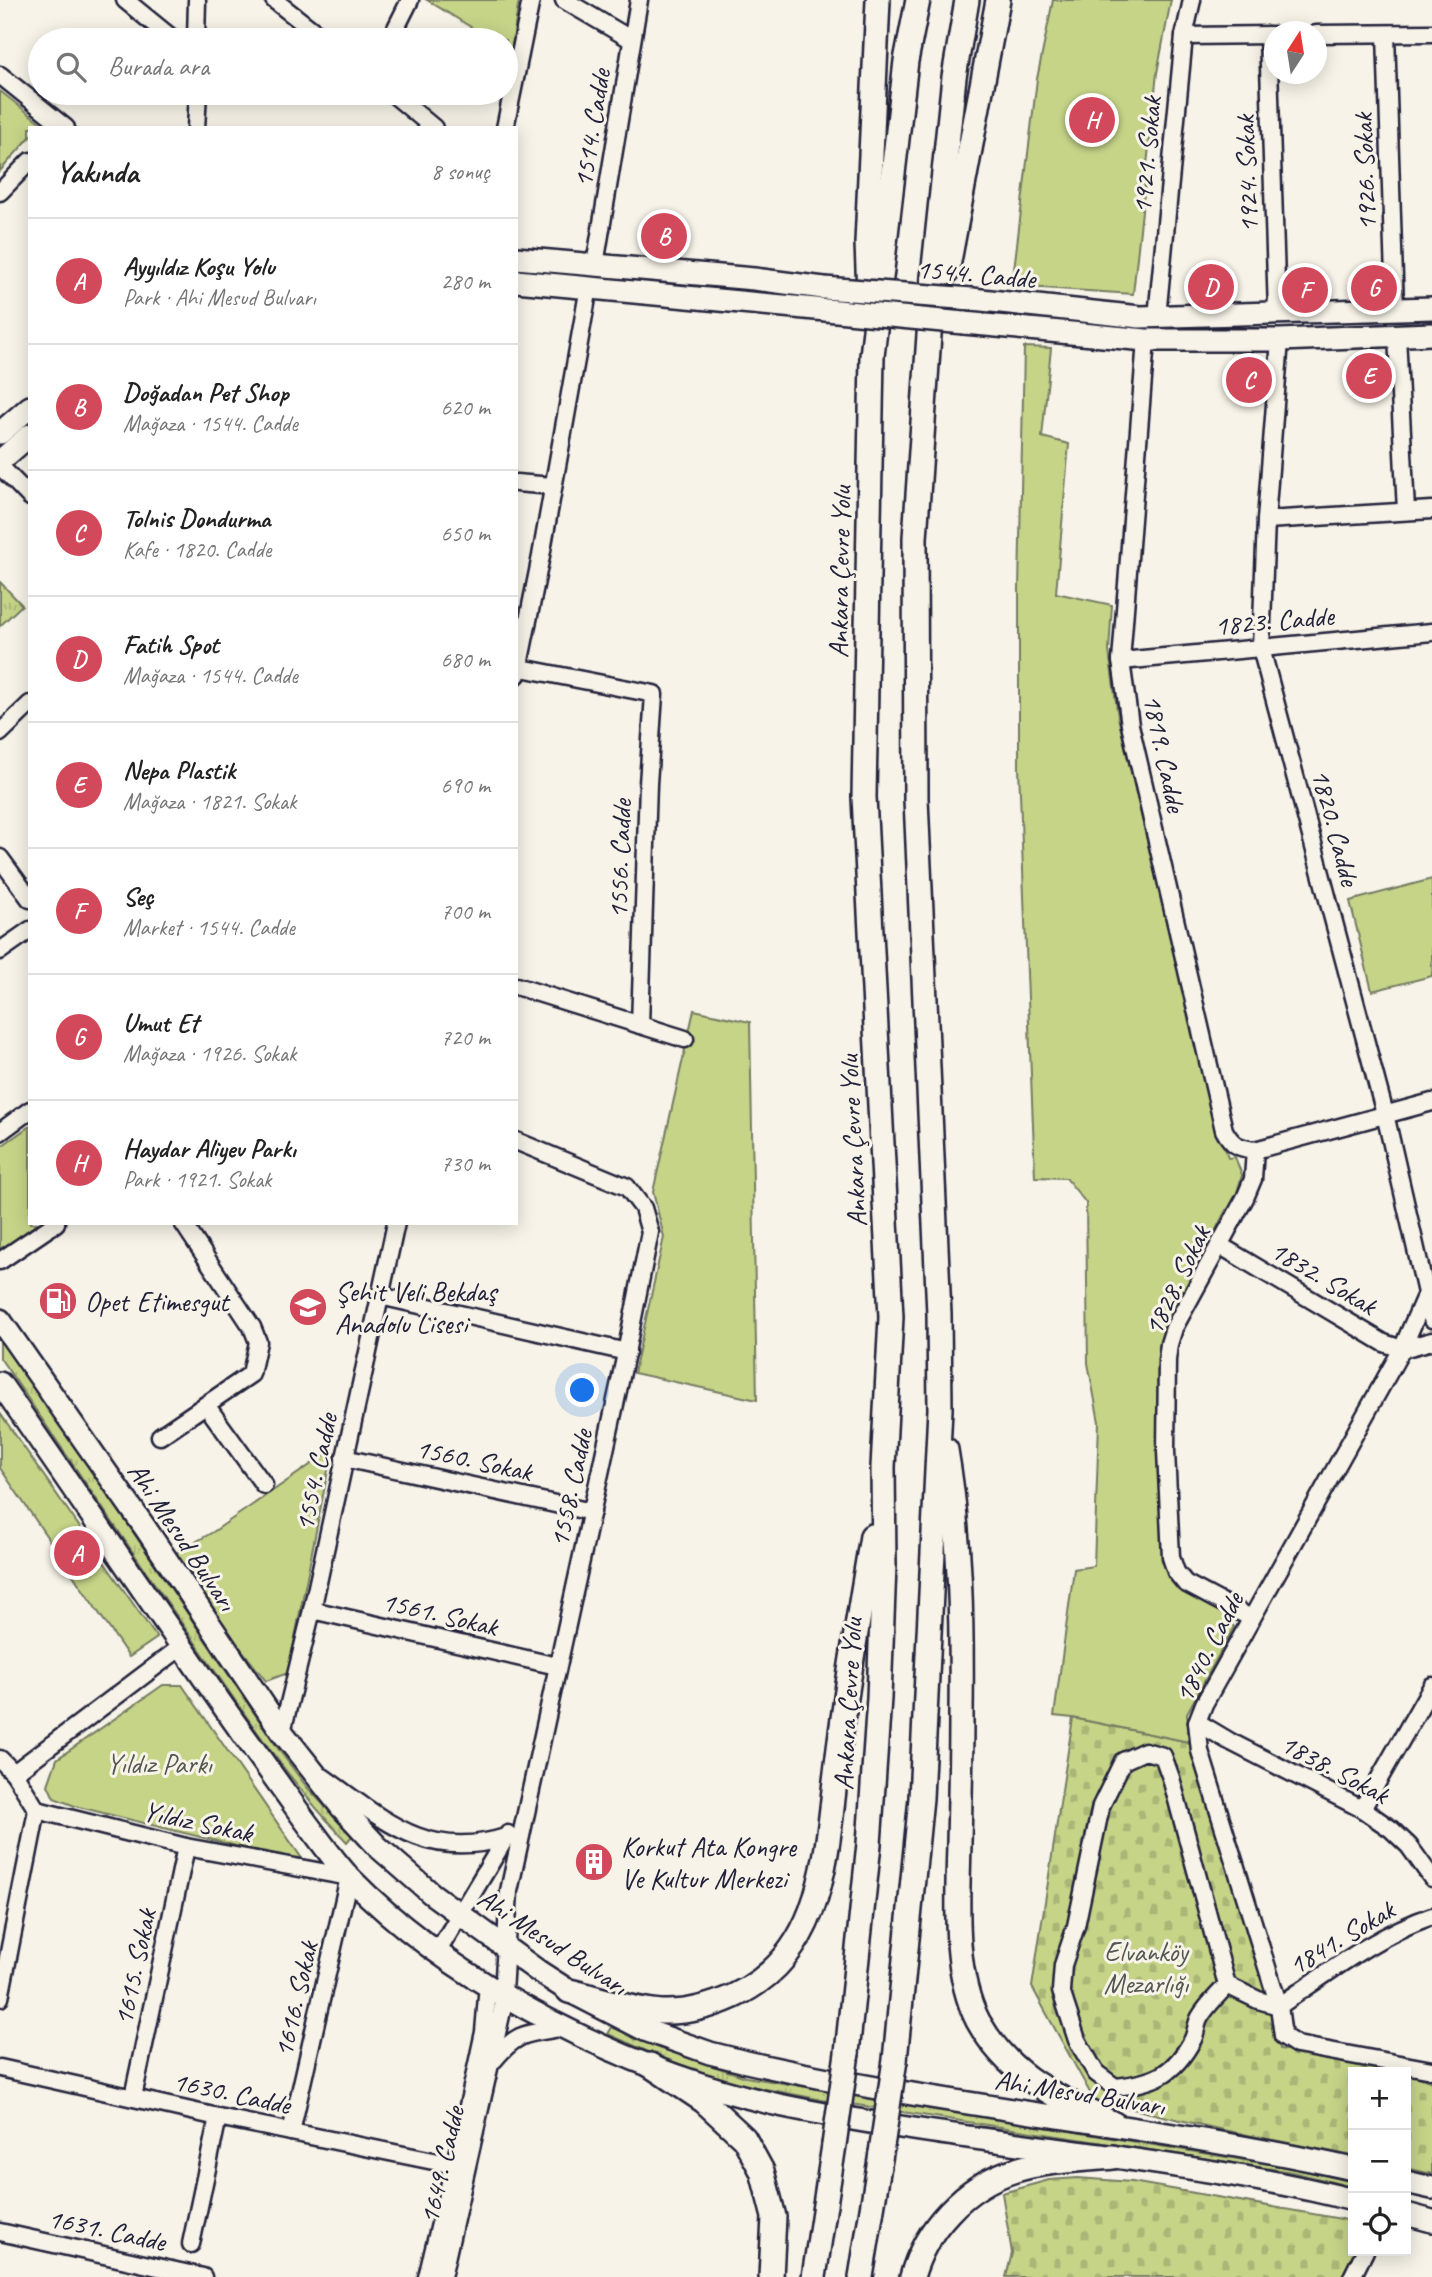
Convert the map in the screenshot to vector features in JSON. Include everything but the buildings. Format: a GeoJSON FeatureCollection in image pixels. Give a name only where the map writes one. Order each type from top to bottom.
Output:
{"type":"FeatureCollection","features":[{"type":"Feature","properties":{"kind":"highway"},"geometry":{"type":"LineString","coordinates":[[872,355],[867,243],[878,0]]}},
{"type":"Feature","properties":{"kind":"highway","name":"Ankara Çevre Yolu"},"geometry":{"type":"LineString","coordinates":[[814,2277],[847,2053],[869,1844],[879,1698],[884,1564],[883,1467],[891,1317],[864,797],[872,355],[906,61],[918,0]]}},
{"type":"Feature","properties":{"kind":"highway"},"geometry":{"type":"LineString","coordinates":[[861,2277],[895,2060],[921,1798],[940,1409],[938,1300],[916,799],[915,538],[936,250],[954,77],[967,0]]}},
{"type":"Feature","properties":{"kind":"highway"},"geometry":{"type":"LineString","coordinates":[[927,382],[998,0]]}},
{"type":"Feature","properties":{"kind":"highway"},"geometry":{"type":"LineString","coordinates":[[940,1409],[955,1501],[961,1602],[958,1912],[962,1969],[969,1999],[985,2033],[1017,2071],[1039,2088],[1114,2124]]}},
{"type":"Feature","properties":{"kind":"highway"},"geometry":{"type":"LineString","coordinates":[[569,1990],[644,2009],[664,2012],[694,2009],[721,2002],[750,1988],[772,1972],[797,1941],[815,1904],[821,1878],[841,1731],[883,1467]]}},
{"type":"Feature","properties":{"kind":"highway"},"geometry":{"type":"LineString","coordinates":[[650,2066],[704,2101],[744,2138],[762,2171],[774,2217],[771,2277]]}},
{"type":"Feature","properties":{"kind":"highway"},"geometry":{"type":"LineString","coordinates":[[912,2277],[920,2253],[940,2221],[967,2193],[994,2177],[1026,2168],[1113,2157]]}},
{"type":"Feature","properties":{"kind":"main road","name":"1544. Cadde"},"geometry":{"type":"LineString","coordinates":[[518,258],[1140,317],[1432,308]]}},
{"type":"Feature","properties":{"kind":"main road","name":"1544. Cadde"},"geometry":{"type":"LineString","coordinates":[[518,281],[1146,340],[1280,340],[1432,334]]}},
{"type":"Feature","properties":{"kind":"main road"},"geometry":{"type":"LineString","coordinates":[[0,433],[28,409]]}},
{"type":"Feature","properties":{"kind":"main road"},"geometry":{"type":"LineString","coordinates":[[0,464],[28,437]]}},
{"type":"Feature","properties":{"kind":"main road","name":"Ahi Mesud Bulvarı"},"geometry":{"type":"LineString","coordinates":[[0,1320],[308,1766],[377,1847],[432,1894],[569,1990],[645,2030],[710,2053],[742,2061],[956,2101],[1114,2124],[1348,2168]]}},
{"type":"Feature","properties":{"kind":"main road","name":"Ahi Mesud Bulvarı"},"geometry":{"type":"LineString","coordinates":[[0,1383],[181,1647],[349,1877],[438,1951],[495,1989],[566,2027],[650,2066],[730,2092],[793,2108],[1237,2176],[1348,2199]]}},
{"type":"Feature","properties":{"kind":"main road"},"geometry":{"type":"LineString","coordinates":[[1411,2183],[1432,2188]]}},
{"type":"Feature","properties":{"kind":"main road"},"geometry":{"type":"LineString","coordinates":[[1411,2215],[1432,2221]]}},
{"type":"Feature","properties":{"kind":"street"},"geometry":{"type":"LineString","coordinates":[[125,0],[159,28]]}},
{"type":"Feature","properties":{"kind":"street"},"geometry":{"type":"LineString","coordinates":[[196,28],[197,0]]}},
{"type":"Feature","properties":{"kind":"street"},"geometry":{"type":"LineString","coordinates":[[274,0],[310,28]]}},
{"type":"Feature","properties":{"kind":"street"},"geometry":{"type":"LineString","coordinates":[[396,28],[410,0]]}},
{"type":"Feature","properties":{"kind":"street"},"geometry":{"type":"LineString","coordinates":[[518,64],[531,0]]}},
{"type":"Feature","properties":{"kind":"street"},"geometry":{"type":"LineString","coordinates":[[564,0],[632,40]]}},
{"type":"Feature","properties":{"kind":"street","name":"1514. Cadde"},"geometry":{"type":"LineString","coordinates":[[595,265],[639,0]]}},
{"type":"Feature","properties":{"kind":"street","name":"1921. Sokak"},"geometry":{"type":"LineString","coordinates":[[1157,317],[1184,36],[1192,0]]}},
{"type":"Feature","properties":{"kind":"street"},"geometry":{"type":"LineString","coordinates":[[1327,34],[1432,33]]}},
{"type":"Feature","properties":{"kind":"street","name":"1926. Sokak"},"geometry":{"type":"LineString","coordinates":[[1387,34],[1395,309]]}},
{"type":"Feature","properties":{"kind":"street"},"geometry":{"type":"LineString","coordinates":[[1184,36],[1264,35]]}},
{"type":"Feature","properties":{"kind":"street"},"geometry":{"type":"LineString","coordinates":[[0,75],[28,98]]}},
{"type":"Feature","properties":{"kind":"street","name":"1924. Sokak"},"geometry":{"type":"LineString","coordinates":[[1272,84],[1277,312]]}},
{"type":"Feature","properties":{"kind":"street"},"geometry":{"type":"LineString","coordinates":[[37,105],[63,126]]}},
{"type":"Feature","properties":{"kind":"street"},"geometry":{"type":"LineString","coordinates":[[196,126],[197,105]]}},
{"type":"Feature","properties":{"kind":"street"},"geometry":{"type":"LineString","coordinates":[[201,105],[206,126]]}},
{"type":"Feature","properties":{"kind":"street"},"geometry":{"type":"LineString","coordinates":[[406,105],[432,126]]}},
{"type":"Feature","properties":{"kind":"street"},"geometry":{"type":"LineString","coordinates":[[505,126],[510,105]]}},
{"type":"Feature","properties":{"kind":"street"},"geometry":{"type":"LineString","coordinates":[[0,192],[28,163]]}},
{"type":"Feature","properties":{"kind":"street"},"geometry":{"type":"LineString","coordinates":[[518,665],[589,287]]}},
{"type":"Feature","properties":{"kind":"street"},"geometry":{"type":"LineString","coordinates":[[1397,336],[1406,511]]}},
{"type":"Feature","properties":{"kind":"street","name":"1819. Cadde"},"geometry":{"type":"LineString","coordinates":[[1146,340],[1121,661],[1130,725],[1224,1130],[1230,1141],[1239,1148],[1255,1150]]}},
{"type":"Feature","properties":{"kind":"street","name":"1820. Cadde"},"geometry":{"type":"LineString","coordinates":[[1280,340],[1266,520],[1261,648],[1385,1114],[1432,1319]]}},
{"type":"Feature","properties":{"kind":"street"},"geometry":{"type":"LineString","coordinates":[[0,464],[28,495]]}},
{"type":"Feature","properties":{"kind":"street"},"geometry":{"type":"LineString","coordinates":[[518,483],[553,486]]}},
{"type":"Feature","properties":{"kind":"street"},"geometry":{"type":"LineString","coordinates":[[1266,520],[1432,510]]}},
{"type":"Feature","properties":{"kind":"street","name":"1823. Cadde"},"geometry":{"type":"LineString","coordinates":[[1121,661],[1431,635]]}},
{"type":"Feature","properties":{"kind":"street","name":"1556. Cadde"},"geometry":{"type":"LineString","coordinates":[[518,670],[654,694],[648,784],[640,1026]]}},
{"type":"Feature","properties":{"kind":"street"},"geometry":{"type":"LineString","coordinates":[[0,733],[28,706]]}},
{"type":"Feature","properties":{"kind":"street"},"geometry":{"type":"LineString","coordinates":[[0,858],[28,896]]}},
{"type":"Feature","properties":{"kind":"street"},"geometry":{"type":"LineString","coordinates":[[0,951],[28,931]]}},
{"type":"Feature","properties":{"kind":"street"},"geometry":{"type":"LineString","coordinates":[[518,987],[685,1039]]}},
{"type":"Feature","properties":{"kind":"street"},"geometry":{"type":"LineString","coordinates":[[1255,1150],[1432,1102]]}},
{"type":"Feature","properties":{"kind":"street"},"geometry":{"type":"LineString","coordinates":[[0,1132],[28,1111]]}},
{"type":"Feature","properties":{"kind":"street","name":"1558. Cadde"},"geometry":{"type":"LineString","coordinates":[[495,1989],[507,1948],[509,1891],[528,1798],[627,1352],[650,1232],[643,1208],[627,1187],[518,1142]]}},
{"type":"Feature","properties":{"kind":"street","name":"1828. Sokak"},"geometry":{"type":"LineString","coordinates":[[1251,1618],[1185,1583],[1176,1572],[1171,1557],[1166,1451],[1169,1344],[1174,1328],[1245,1198],[1253,1178],[1255,1150]]}},
{"type":"Feature","properties":{"kind":"street"},"geometry":{"type":"LineString","coordinates":[[0,1261],[53,1225]]}},
{"type":"Feature","properties":{"kind":"street"},"geometry":{"type":"LineString","coordinates":[[160,1436],[251,1374],[257,1342],[252,1327],[184,1225]]}},
{"type":"Feature","properties":{"kind":"street","name":"1554. Cadde"},"geometry":{"type":"LineString","coordinates":[[282,1732],[312,1610],[396,1225]]}},
{"type":"Feature","properties":{"kind":"street","name":"1832. Sokak"},"geometry":{"type":"LineString","coordinates":[[1220,1246],[1370,1335],[1402,1349]]}},
{"type":"Feature","properties":{"kind":"street","name":"1840. Cadde"},"geometry":{"type":"LineString","coordinates":[[1426,1294],[1402,1349],[1251,1618],[1204,1704],[1197,1723],[1200,1751],[1279,2006],[1283,2036],[1297,2045],[1432,2070]]}},
{"type":"Feature","properties":{"kind":"street"},"geometry":{"type":"LineString","coordinates":[[380,1296],[627,1352]]}},
{"type":"Feature","properties":{"kind":"street"},"geometry":{"type":"LineString","coordinates":[[1402,1349],[1432,1341]]}},
{"type":"Feature","properties":{"kind":"street"},"geometry":{"type":"LineString","coordinates":[[206,1405],[264,1485]]}},
{"type":"Feature","properties":{"kind":"street","name":"1560. Sokak"},"geometry":{"type":"LineString","coordinates":[[344,1458],[592,1512]]}},
{"type":"Feature","properties":{"kind":"street","name":"1561. Sokak"},"geometry":{"type":"LineString","coordinates":[[312,1610],[557,1666]]}},
{"type":"Feature","properties":{"kind":"street"},"geometry":{"type":"LineString","coordinates":[[14,1773],[181,1647]]}},
{"type":"Feature","properties":{"kind":"street"},"geometry":{"type":"LineString","coordinates":[[1362,1809],[1432,1686]]}},
{"type":"Feature","properties":{"kind":"street","name":"1838. Sokak"},"geometry":{"type":"LineString","coordinates":[[1197,1723],[1362,1809],[1391,1829],[1409,1846],[1432,1878]]}},
{"type":"Feature","properties":{"kind":"street"},"geometry":{"type":"LineString","coordinates":[[1227,1985],[1199,2018],[1194,2036],[1180,2060],[1167,2074],[1141,2085],[1115,2087],[1096,2073],[1077,2040],[1061,1990],[1063,1965],[1076,1926],[1101,1806],[1123,1761],[1145,1751],[1163,1756],[1171,1778],[1227,1985],[1258,2000],[1279,2006]]}},
{"type":"Feature","properties":{"kind":"street"},"geometry":{"type":"LineString","coordinates":[[0,1759],[14,1773],[37,1810],[3,1966],[0,1998]]}},
{"type":"Feature","properties":{"kind":"street"},"geometry":{"type":"LineString","coordinates":[[308,1766],[412,1836],[453,1845],[484,1843],[506,1837]]}},
{"type":"Feature","properties":{"kind":"street"},"geometry":{"type":"LineString","coordinates":[[438,1951],[528,1798]]}},
{"type":"Feature","properties":{"kind":"street","name":"Yıldız Sokak"},"geometry":{"type":"LineString","coordinates":[[37,1810],[186,1847],[349,1877]]}},
{"type":"Feature","properties":{"kind":"street","name":"1615. Sokak"},"geometry":{"type":"LineString","coordinates":[[133,2097],[186,1847]]}},
{"type":"Feature","properties":{"kind":"street","name":"1616. Sokak"},"geometry":{"type":"LineString","coordinates":[[291,2132],[349,1877]]}},
{"type":"Feature","properties":{"kind":"street","name":"1841. Sokak"},"geometry":{"type":"LineString","coordinates":[[1279,2006],[1373,1943],[1411,1923],[1432,1916]]}},
{"type":"Feature","properties":{"kind":"street","name":"1649. Cadde"},"geometry":{"type":"LineString","coordinates":[[442,2277],[502,2011],[495,1989]]}},
{"type":"Feature","properties":{"kind":"street","name":"1649. Cadde"},"geometry":{"type":"LineString","coordinates":[[427,2277],[495,1989]]}},
{"type":"Feature","properties":{"kind":"street"},"geometry":{"type":"LineString","coordinates":[[491,2065],[505,2046],[525,2033],[566,2027]]}},
{"type":"Feature","properties":{"kind":"street","name":"1630. Cadde"},"geometry":{"type":"LineString","coordinates":[[0,2068],[218,2117],[453,2165]]}},
{"type":"Feature","properties":{"kind":"street"},"geometry":{"type":"LineString","coordinates":[[191,2244],[218,2117]]}},
{"type":"Feature","properties":{"kind":"street","name":"1631. Cadde"},"geometry":{"type":"LineString","coordinates":[[0,2232],[196,2276]]}},
{"type":"Feature","properties":{"kind":"street"},"geometry":{"type":"LineString","coordinates":[[1352,2277],[1362,2256]]}},
{"type":"Feature","properties":{"kind":"green space"},"geometry":{"type":"Polygon","coordinates":[[[427,0],[519,0],[515,28],[472,28],[427,0]]]}},
{"type":"Feature","properties":{"kind":"green space"},"geometry":{"type":"Polygon","coordinates":[[[1053,0],[1171,0],[1157,73],[1133,294],[1012,286],[1037,79],[1053,0]]]}},
{"type":"Feature","properties":{"kind":"green space"},"geometry":{"type":"Polygon","coordinates":[[[0,91],[42,124],[28,126],[28,139],[0,171],[0,91]]]}},
{"type":"Feature","properties":{"kind":"green space"},"geometry":{"type":"Polygon","coordinates":[[[1024,347],[1051,348],[1042,437],[1069,444],[1056,593],[1112,605],[1109,651],[1118,717],[1218,1140],[1222,1140],[1228,1158],[1235,1157],[1242,1175],[1233,1207],[1226,1210],[1166,1327],[1159,1349],[1164,1557],[1168,1574],[1181,1589],[1219,1611],[1234,1627],[1187,1713],[1189,1742],[1054,1716],[1074,1569],[1094,1566],[1099,1422],[1088,1363],[1086,1203],[1066,1178],[1035,1177],[1019,768],[1019,589],[1024,347]]]}},
{"type":"Feature","properties":{"kind":"green space"},"geometry":{"type":"Polygon","coordinates":[[[0,582],[22,605],[0,626],[0,582]]]}},
{"type":"Feature","properties":{"kind":"green space"},"geometry":{"type":"Polygon","coordinates":[[[1432,879],[1432,976],[1372,991],[1350,901],[1432,879]]]}},
{"type":"Feature","properties":{"kind":"green space"},"geometry":{"type":"Polygon","coordinates":[[[694,1010],[750,1022],[757,1400],[634,1373],[664,1237],[653,1192],[694,1010]]]}},
{"type":"Feature","properties":{"kind":"green space"},"geometry":{"type":"Polygon","coordinates":[[[28,1127],[28,1225],[36,1225],[0,1250],[0,1147],[28,1127]]]}},
{"type":"Feature","properties":{"kind":"green space"},"geometry":{"type":"Polygon","coordinates":[[[0,1340],[105,1490],[279,1750],[307,1787],[352,1836],[347,1842],[287,1772],[234,1698],[0,1358],[0,1340]]]}},
{"type":"Feature","properties":{"kind":"green space"},"geometry":{"type":"Polygon","coordinates":[[[0,1413],[157,1638],[129,1657],[0,1468],[0,1413]]]}},
{"type":"Feature","properties":{"kind":"green space"},"geometry":{"type":"Polygon","coordinates":[[[332,1450],[288,1673],[266,1681],[221,1623],[174,1554],[213,1532],[332,1450]]]}},
{"type":"Feature","properties":{"kind":"green space","name":"Yıldız Parkı"},"geometry":{"type":"Polygon","coordinates":[[[163,1685],[182,1685],[305,1863],[75,1806],[54,1798],[48,1785],[57,1759],[163,1685]]]}},
{"type":"Feature","properties":{"kind":"green space","name":"Elvanköy Mezarlığı"},"geometry":{"type":"Polygon","coordinates":[[[1073,1718],[1189,1742],[1268,1989],[1280,2049],[1379,2067],[1348,2067],[1348,2155],[1094,2100],[1032,1987],[1073,1718]]]}},
{"type":"Feature","properties":{"kind":"green space"},"geometry":{"type":"Polygon","coordinates":[[[612,2027],[662,2049],[746,2077],[1292,2168],[1348,2181],[1348,2186],[1292,2172],[818,2099],[745,2085],[660,2057],[608,2034],[612,2027]]]}},
{"type":"Feature","properties":{"kind":"green space"},"geometry":{"type":"Polygon","coordinates":[[[1411,2074],[1432,2082],[1432,2174],[1411,2169],[1411,2074]]]}},
{"type":"Feature","properties":{"kind":"green space"},"geometry":{"type":"Polygon","coordinates":[[[1078,2178],[1132,2182],[1348,2220],[1348,2256],[1356,2256],[1347,2277],[1006,2277],[1012,2253],[1002,2193],[1049,2180],[1078,2178]]]}},
{"type":"Feature","properties":{"kind":"place","name":"Haydar Aliyev Parkı"},"geometry":{"type":"Point","coordinates":[1092,120]}},
{"type":"Feature","properties":{"kind":"place","name":"Doğadan Pet Shop"},"geometry":{"type":"Point","coordinates":[664,236]}},
{"type":"Feature","properties":{"kind":"place","name":"Fatih Spot"},"geometry":{"type":"Point","coordinates":[1211,287]}},
{"type":"Feature","properties":{"kind":"place","name":"Umut Et"},"geometry":{"type":"Point","coordinates":[1374,288]}},
{"type":"Feature","properties":{"kind":"place","name":"Seç"},"geometry":{"type":"Point","coordinates":[1305,290]}},
{"type":"Feature","properties":{"kind":"place","name":"Nepa Plastik"},"geometry":{"type":"Point","coordinates":[1369,376]}},
{"type":"Feature","properties":{"kind":"place","name":"Tolnis Dondurma"},"geometry":{"type":"Point","coordinates":[1249,380]}},
{"type":"Feature","properties":{"kind":"place","name":"Opet Etimesgut"},"geometry":{"type":"Point","coordinates":[58,1301]}},
{"type":"Feature","properties":{"kind":"place","name":"Şehit Veli Bekdaş Anadolu Lisesi"},"geometry":{"type":"Point","coordinates":[308,1307]}},
{"type":"Feature","properties":{"kind":"place","name":"Ayyıldız Koşu Yolu"},"geometry":{"type":"Point","coordinates":[77,1553]}},
{"type":"Feature","properties":{"kind":"place","name":"Korkut Ata Kongre Ve Kultur Merkezi"},"geometry":{"type":"Point","coordinates":[594,1862]}}]}
